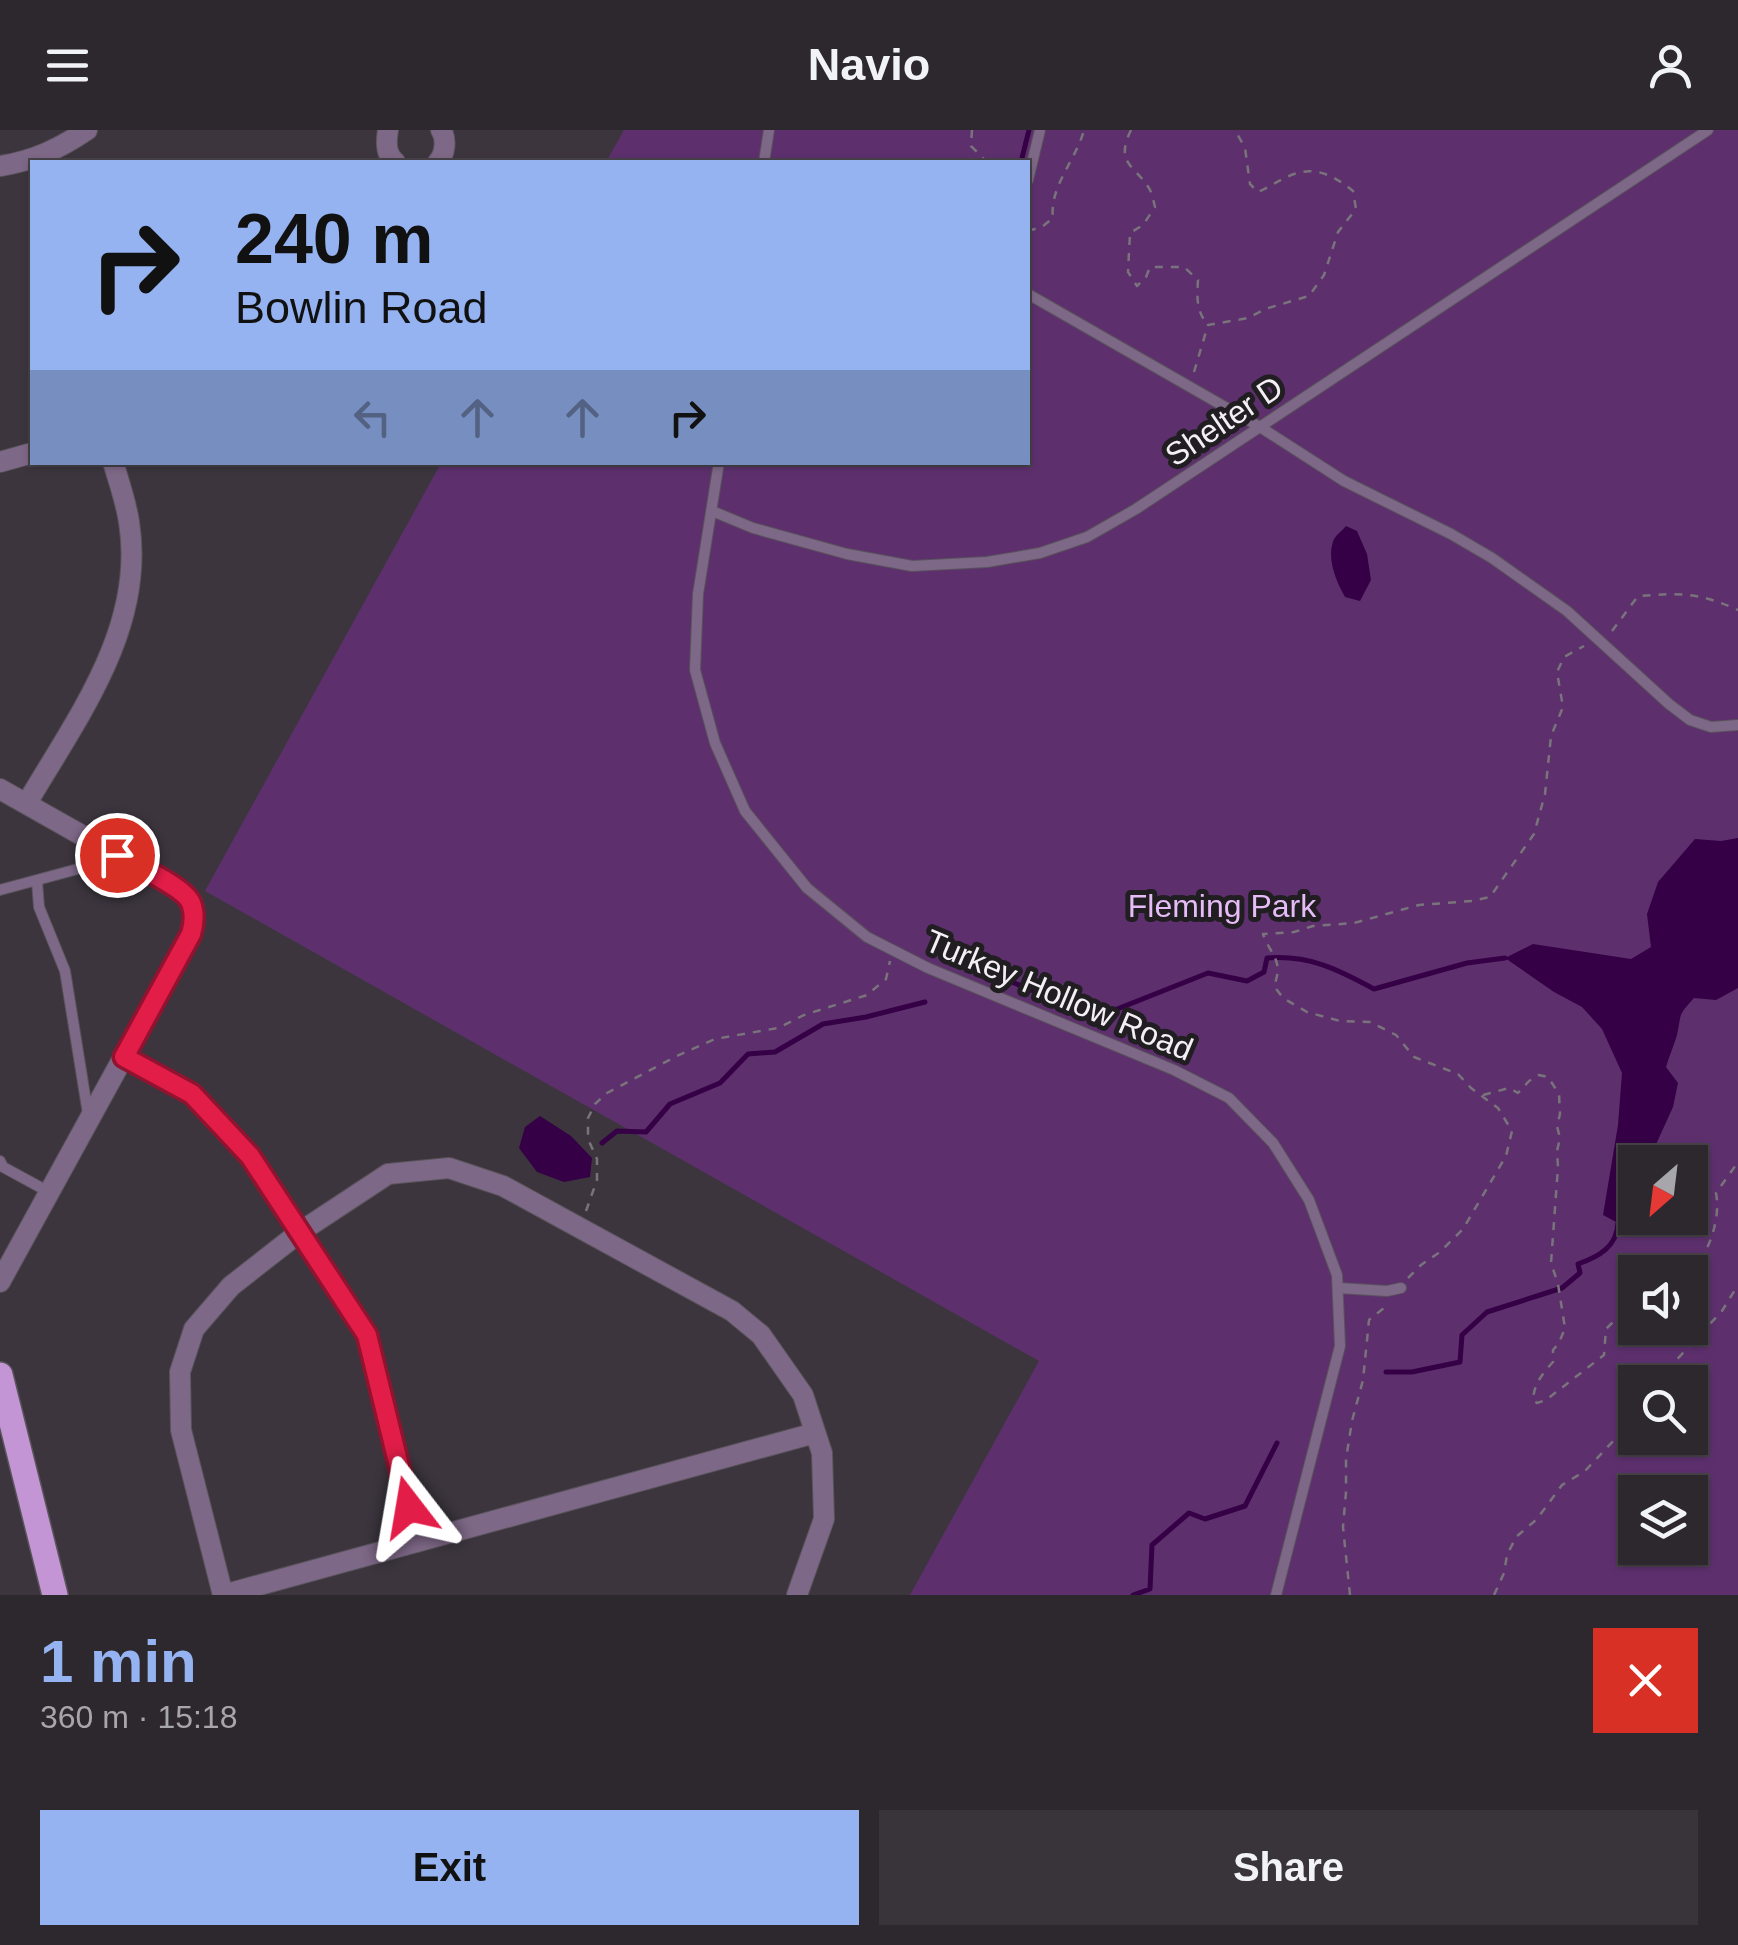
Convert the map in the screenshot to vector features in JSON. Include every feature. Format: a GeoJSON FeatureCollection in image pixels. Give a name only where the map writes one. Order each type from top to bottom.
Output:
{"type":"FeatureCollection","features":[{"type":"Feature","properties":{"kind":"main road"},"geometry":{"type":"LineString","coordinates":[[0,1375],[55,1595]]}},
{"type":"Feature","properties":{"kind":"street"},"geometry":{"type":"LineString","coordinates":[[30,160],[87,130]]}},
{"type":"Feature","properties":{"kind":"street"},"geometry":{"type":"LineString","coordinates":[[388,130],[386,140],[392,160]]}},
{"type":"Feature","properties":{"kind":"street"},"geometry":{"type":"LineString","coordinates":[[440,160],[444,135],[441,130]]}},
{"type":"Feature","properties":{"kind":"street"},"geometry":{"type":"LineString","coordinates":[[0,166],[30,160]]}},
{"type":"Feature","properties":{"kind":"street"},"geometry":{"type":"LineString","coordinates":[[26,162],[30,177]]}},
{"type":"Feature","properties":{"kind":"street"},"geometry":{"type":"LineString","coordinates":[[0,462],[30,453]]}},
{"type":"Feature","properties":{"kind":"street"},"geometry":{"type":"LineString","coordinates":[[26,804],[98,682],[128,605],[129,522],[114,465]]}},
{"type":"Feature","properties":{"kind":"street"},"geometry":{"type":"LineString","coordinates":[[0,789],[184,893],[191,903],[194,922],[191,934],[0,1282]]}},
{"type":"Feature","properties":{"kind":"street"},"geometry":{"type":"LineString","coordinates":[[124,1057],[192,1094],[250,1156],[367,1335],[418,1542]]}},
{"type":"Feature","properties":{"kind":"street"},"geometry":{"type":"LineString","coordinates":[[797,1595],[824,1519],[822,1453],[816,1432],[803,1395],[761,1336],[732,1312],[503,1186],[449,1168],[388,1174],[300,1232],[232,1286],[194,1329],[180,1372],[181,1430],[223,1595],[816,1432]]}},
{"type":"Feature","properties":{"kind":"lane"},"geometry":{"type":"LineString","coordinates":[[764,160],[769,130]]}},
{"type":"Feature","properties":{"kind":"lane"},"geometry":{"type":"LineString","coordinates":[[1030,172],[1040,130]]}},
{"type":"Feature","properties":{"kind":"lane","name":"Shelter D"},"geometry":{"type":"LineString","coordinates":[[712,510],[754,528],[846,554],[912,566],[987,562],[1040,553],[1087,536],[1136,509],[1708,130]]}},
{"type":"Feature","properties":{"kind":"lane"},"geometry":{"type":"LineString","coordinates":[[1030,295],[1260,427],[1344,482],[1492,558],[1568,610],[1690,720],[1711,727],[1738,725]]}},
{"type":"Feature","properties":{"kind":"lane","name":"Turkey Hollow Road"},"geometry":{"type":"LineString","coordinates":[[719,465],[698,594],[695,670],[715,744],[745,811],[807,888],[868,938],[928,968],[1174,1070],[1229,1098],[1273,1143],[1309,1200],[1337,1274],[1340,1346],[1276,1595]]}},
{"type":"Feature","properties":{"kind":"lane"},"geometry":{"type":"LineString","coordinates":[[0,890],[100,864],[117,855]]}},
{"type":"Feature","properties":{"kind":"lane"},"geometry":{"type":"LineString","coordinates":[[36,881],[40,907],[65,971],[88,1120]]}},
{"type":"Feature","properties":{"kind":"lane"},"geometry":{"type":"LineString","coordinates":[[0,1161],[49,1192]]}},
{"type":"Feature","properties":{"kind":"lane"},"geometry":{"type":"LineString","coordinates":[[1339,1288],[1401,1288]]}},
{"type":"Feature","properties":{"kind":"path"},"geometry":{"type":"LineString","coordinates":[[972,130],[971,146],[985,160]]}},
{"type":"Feature","properties":{"kind":"path"},"geometry":{"type":"LineString","coordinates":[[1030,230],[1054,218],[1051,204],[1084,130]]}},
{"type":"Feature","properties":{"kind":"path"},"geometry":{"type":"LineString","coordinates":[[1131,130],[1125,143],[1127,165],[1152,192],[1155,207],[1142,225],[1130,233],[1128,272],[1137,286],[1150,267],[1184,267],[1198,280],[1200,316],[1208,325]]}},
{"type":"Feature","properties":{"kind":"path"},"geometry":{"type":"LineString","coordinates":[[1208,325],[1248,318],[1264,309],[1309,296],[1324,276],[1338,232],[1356,209],[1353,191],[1336,177],[1320,172],[1294,174],[1258,192],[1250,184],[1245,148],[1235,130]]}},
{"type":"Feature","properties":{"kind":"path"},"geometry":{"type":"LineString","coordinates":[[1191,388],[1208,325]]}},
{"type":"Feature","properties":{"kind":"path"},"geometry":{"type":"LineString","coordinates":[[1350,1595],[1343,1528],[1346,1459],[1363,1380],[1369,1320],[1395,1300],[1420,1265],[1440,1252],[1463,1228],[1506,1156],[1512,1131],[1498,1108],[1458,1074],[1414,1056],[1396,1034],[1370,1022],[1340,1021],[1307,1012],[1283,998],[1274,986],[1279,974],[1277,957],[1263,934],[1354,923],[1419,905],[1490,896],[1534,834],[1545,794],[1551,736],[1563,707],[1558,672],[1564,657],[1610,634],[1638,596],[1685,593],[1738,610]]}},
{"type":"Feature","properties":{"kind":"path"},"geometry":{"type":"LineString","coordinates":[[579,1228],[597,1180],[597,1159],[588,1139],[588,1118],[607,1093],[715,1039],[778,1028],[804,1015],[867,995],[886,979],[892,950]]}},
{"type":"Feature","properties":{"kind":"path"},"geometry":{"type":"LineString","coordinates":[[1482,1096],[1510,1088],[1518,1093],[1539,1075],[1548,1076],[1559,1094],[1560,1138],[1551,1263],[1564,1328],[1553,1350],[1553,1362],[1540,1376],[1533,1400],[1546,1400],[1604,1355],[1606,1329],[1618,1317]]}},
{"type":"Feature","properties":{"kind":"path"},"geometry":{"type":"LineString","coordinates":[[1702,1255],[1714,1228],[1716,1193],[1738,1162]]}},
{"type":"Feature","properties":{"kind":"path"},"geometry":{"type":"LineString","coordinates":[[1672,1365],[1722,1311],[1738,1285]]}},
{"type":"Feature","properties":{"kind":"path"},"geometry":{"type":"LineString","coordinates":[[1494,1595],[1516,1537],[1537,1519],[1562,1485],[1585,1471],[1618,1436]]}},
{"type":"Feature","properties":{"kind":"green space","name":"Fleming Park"},"geometry":{"type":"Polygon","coordinates":[[[624,130],[1738,130],[1738,1595],[910,1595],[1039,1361],[205,891],[440,465],[1030,465],[1030,160],[607,160],[624,130]]]}},
{"type":"Feature","properties":{"kind":"shaded area"},"geometry":{"type":"Polygon","coordinates":[[[1346,526],[1357,531],[1367,554],[1371,580],[1360,601],[1345,597],[1332,561],[1334,539],[1346,526]]]}},
{"type":"Feature","properties":{"kind":"shaded area"},"geometry":{"type":"Polygon","coordinates":[[[1738,838],[1738,988],[1716,1000],[1694,998],[1682,1012],[1666,1067],[1678,1083],[1673,1107],[1656,1145],[1618,1145],[1618,1223],[1603,1215],[1622,1073],[1602,1029],[1582,1007],[1505,958],[1533,944],[1631,959],[1651,947],[1647,914],[1658,882],[1695,839],[1738,838]]]}},
{"type":"Feature","properties":{"kind":"shaded area"},"geometry":{"type":"Polygon","coordinates":[[[540,1116],[571,1136],[592,1158],[590,1177],[564,1182],[537,1172],[519,1148],[525,1127],[540,1116]]]}},
{"type":"Feature","properties":{"kind":"waterway"},"geometry":{"type":"LineString","coordinates":[[1022,160],[1029,130]]}},
{"type":"Feature","properties":{"kind":"waterway"},"geometry":{"type":"LineString","coordinates":[[1007,980],[1097,1017],[1208,973],[1247,981],[1264,972],[1267,958],[1323,965],[1374,989],[1467,963],[1505,958]]}},
{"type":"Feature","properties":{"kind":"waterway"},"geometry":{"type":"LineString","coordinates":[[602,1143],[617,1131],[646,1132],[670,1104],[720,1083],[748,1054],[775,1052],[823,1024],[925,1002]]}},
{"type":"Feature","properties":{"kind":"waterway"},"geometry":{"type":"LineString","coordinates":[[1386,1372],[1412,1372],[1460,1362],[1462,1335],[1487,1312],[1562,1288],[1580,1273],[1578,1264],[1610,1245],[1618,1223]]}},
{"type":"Feature","properties":{"kind":"waterway"},"geometry":{"type":"LineString","coordinates":[[1133,1595],[1150,1589],[1152,1545],[1189,1513],[1205,1519],[1245,1506],[1277,1443]]}},
{"type":"Feature","properties":{"kind":"route"},"geometry":{"type":"LineString","coordinates":[[117,855],[184,893],[191,903],[194,922],[124,1057],[192,1094],[250,1156],[367,1335],[409,1507]]}}]}
